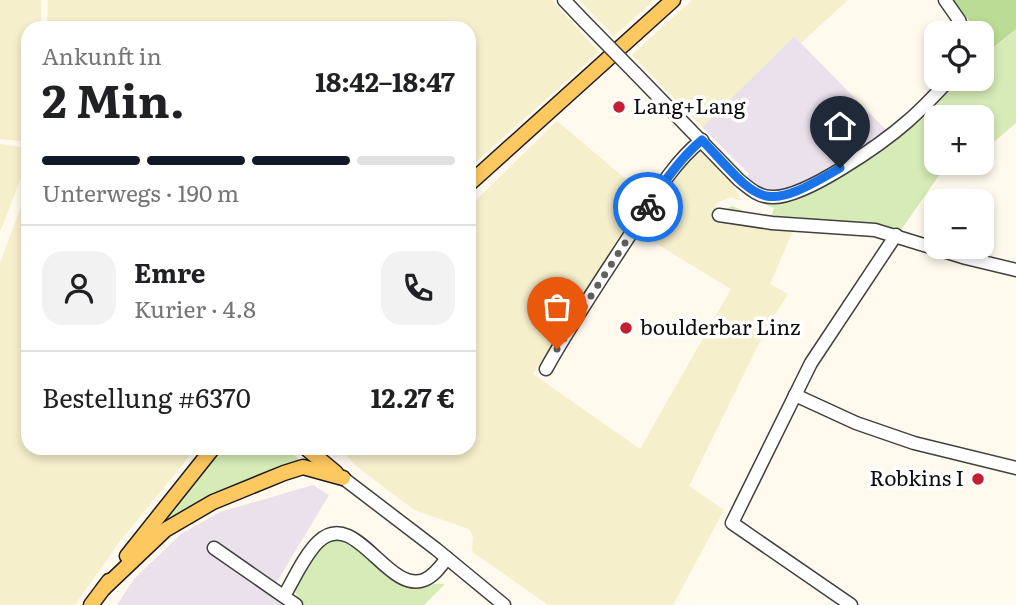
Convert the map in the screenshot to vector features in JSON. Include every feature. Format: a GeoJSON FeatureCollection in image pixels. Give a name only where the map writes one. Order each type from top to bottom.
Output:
{"type":"FeatureCollection","features":[{"type":"Feature","properties":{"kind":"main road"},"geometry":{"type":"LineString","coordinates":[[476,178],[673,0]]}},
{"type":"Feature","properties":{"kind":"main road"},"geometry":{"type":"LineString","coordinates":[[91,605],[207,455]]}},
{"type":"Feature","properties":{"kind":"main road"},"geometry":{"type":"LineString","coordinates":[[314,455],[342,478]]}},
{"type":"Feature","properties":{"kind":"main road"},"geometry":{"type":"LineString","coordinates":[[330,455],[342,478]]}},
{"type":"Feature","properties":{"kind":"main road"},"geometry":{"type":"LineString","coordinates":[[104,588],[165,530],[213,502],[284,472],[303,467],[342,478]]}},
{"type":"Feature","properties":{"kind":"street"},"geometry":{"type":"LineString","coordinates":[[564,0],[739,180],[763,196],[786,196],[813,184],[879,143],[911,119],[938,91]]}},
{"type":"Feature","properties":{"kind":"street"},"geometry":{"type":"LineString","coordinates":[[945,0],[959,21]]}},
{"type":"Feature","properties":{"kind":"street"},"geometry":{"type":"LineString","coordinates":[[546,369],[664,182],[702,140]]}},
{"type":"Feature","properties":{"kind":"street"},"geometry":{"type":"LineString","coordinates":[[719,215],[772,223],[875,230],[966,258],[1016,270]]}},
{"type":"Feature","properties":{"kind":"street"},"geometry":{"type":"LineString","coordinates":[[851,605],[732,523],[811,363],[896,235]]}},
{"type":"Feature","properties":{"kind":"street"},"geometry":{"type":"LineString","coordinates":[[795,395],[856,423],[902,439],[1016,468]]}},
{"type":"Feature","properties":{"kind":"street"},"geometry":{"type":"LineString","coordinates":[[342,478],[504,605]]}},
{"type":"Feature","properties":{"kind":"street"},"geometry":{"type":"LineString","coordinates":[[284,596],[312,549],[319,541],[333,534],[349,536],[408,581],[424,580],[431,576],[447,558]]}},
{"type":"Feature","properties":{"kind":"street"},"geometry":{"type":"LineString","coordinates":[[214,548],[296,605]]}},
{"type":"Feature","properties":{"kind":"shaded area"},"geometry":{"type":"Polygon","coordinates":[[[0,0],[41,0],[41,21],[21,21],[21,141],[0,139],[0,0]]]}},
{"type":"Feature","properties":{"kind":"shaded area"},"geometry":{"type":"Polygon","coordinates":[[[48,0],[552,0],[599,52],[476,162],[476,21],[47,21],[48,0]]]}},
{"type":"Feature","properties":{"kind":"shaded area"},"geometry":{"type":"Polygon","coordinates":[[[579,0],[654,0],[614,36],[579,0]]]}},
{"type":"Feature","properties":{"kind":"shaded area"},"geometry":{"type":"Polygon","coordinates":[[[692,0],[848,0],[801,43],[794,36],[702,127],[632,55],[692,0]]]}},
{"type":"Feature","properties":{"kind":"shaded area"},"geometry":{"type":"Polygon","coordinates":[[[794,36],[888,132],[805,184],[771,192],[757,187],[746,178],[749,174],[702,127],[794,36]]]}},
{"type":"Feature","properties":{"kind":"shaded area"},"geometry":{"type":"Polygon","coordinates":[[[557,121],[647,197],[533,374],[640,449],[731,289],[655,243],[655,203],[698,146],[731,181],[741,201],[731,197],[717,203],[713,217],[793,231],[770,284],[788,294],[766,329],[689,486],[724,510],[673,605],[548,605],[474,553],[473,536],[469,529],[414,510],[355,465],[346,455],[476,455],[476,200],[557,121]]]}},
{"type":"Feature","properties":{"kind":"shaded area"},"geometry":{"type":"Polygon","coordinates":[[[0,144],[21,147],[21,178],[0,232],[0,144]]]}},
{"type":"Feature","properties":{"kind":"shaded area"},"geometry":{"type":"Polygon","coordinates":[[[21,207],[21,455],[190,455],[120,541],[75,605],[0,605],[0,263],[21,207]]]}},
{"type":"Feature","properties":{"kind":"shaded area"},"geometry":{"type":"Polygon","coordinates":[[[313,485],[329,495],[270,593],[287,605],[117,605],[134,579],[181,534],[220,512],[313,485]]]}},
{"type":"Feature","properties":{"kind":"green space"},"geometry":{"type":"Polygon","coordinates":[[[951,0],[1016,0],[1016,29],[994,47],[994,21],[969,21],[951,0]]]}},
{"type":"Feature","properties":{"kind":"green space"},"geometry":{"type":"Polygon","coordinates":[[[1016,29],[1016,123],[994,142],[994,105],[932,105],[946,91],[994,91],[994,48],[1016,29]]]}},
{"type":"Feature","properties":{"kind":"green space"},"geometry":{"type":"Polygon","coordinates":[[[924,114],[924,175],[939,175],[929,189],[924,189],[924,197],[899,233],[727,213],[726,209],[732,206],[751,214],[772,215],[774,208],[753,199],[745,189],[764,202],[781,205],[800,199],[882,150],[924,114]]]}},
{"type":"Feature","properties":{"kind":"green space"},"geometry":{"type":"Polygon","coordinates":[[[217,455],[294,455],[301,461],[149,539],[217,455]]]}},
{"type":"Feature","properties":{"kind":"green space"},"geometry":{"type":"Polygon","coordinates":[[[336,539],[353,545],[380,570],[395,579],[420,586],[445,584],[424,605],[305,605],[296,594],[299,580],[318,552],[336,539]]]}},
{"type":"Feature","properties":{"kind":"way so far"},"geometry":{"type":"LineString","coordinates":[[557,349],[648,207]]}},
{"type":"Feature","properties":{"kind":"place","name":"Lang+Lang"},"geometry":{"type":"Point","coordinates":[619,107]}},
{"type":"Feature","properties":{"kind":"place","name":"boulderbar Linz"},"geometry":{"type":"Point","coordinates":[626,328]}},
{"type":"Feature","properties":{"kind":"place","name":"Robkins I"},"geometry":{"type":"Point","coordinates":[978,479]}},
{"type":"Feature","properties":{"kind":"route"},"geometry":{"type":"LineString","coordinates":[[648,207],[664,182],[702,140],[739,180],[763,196],[774,198],[800,191],[840,168]]}}]}
